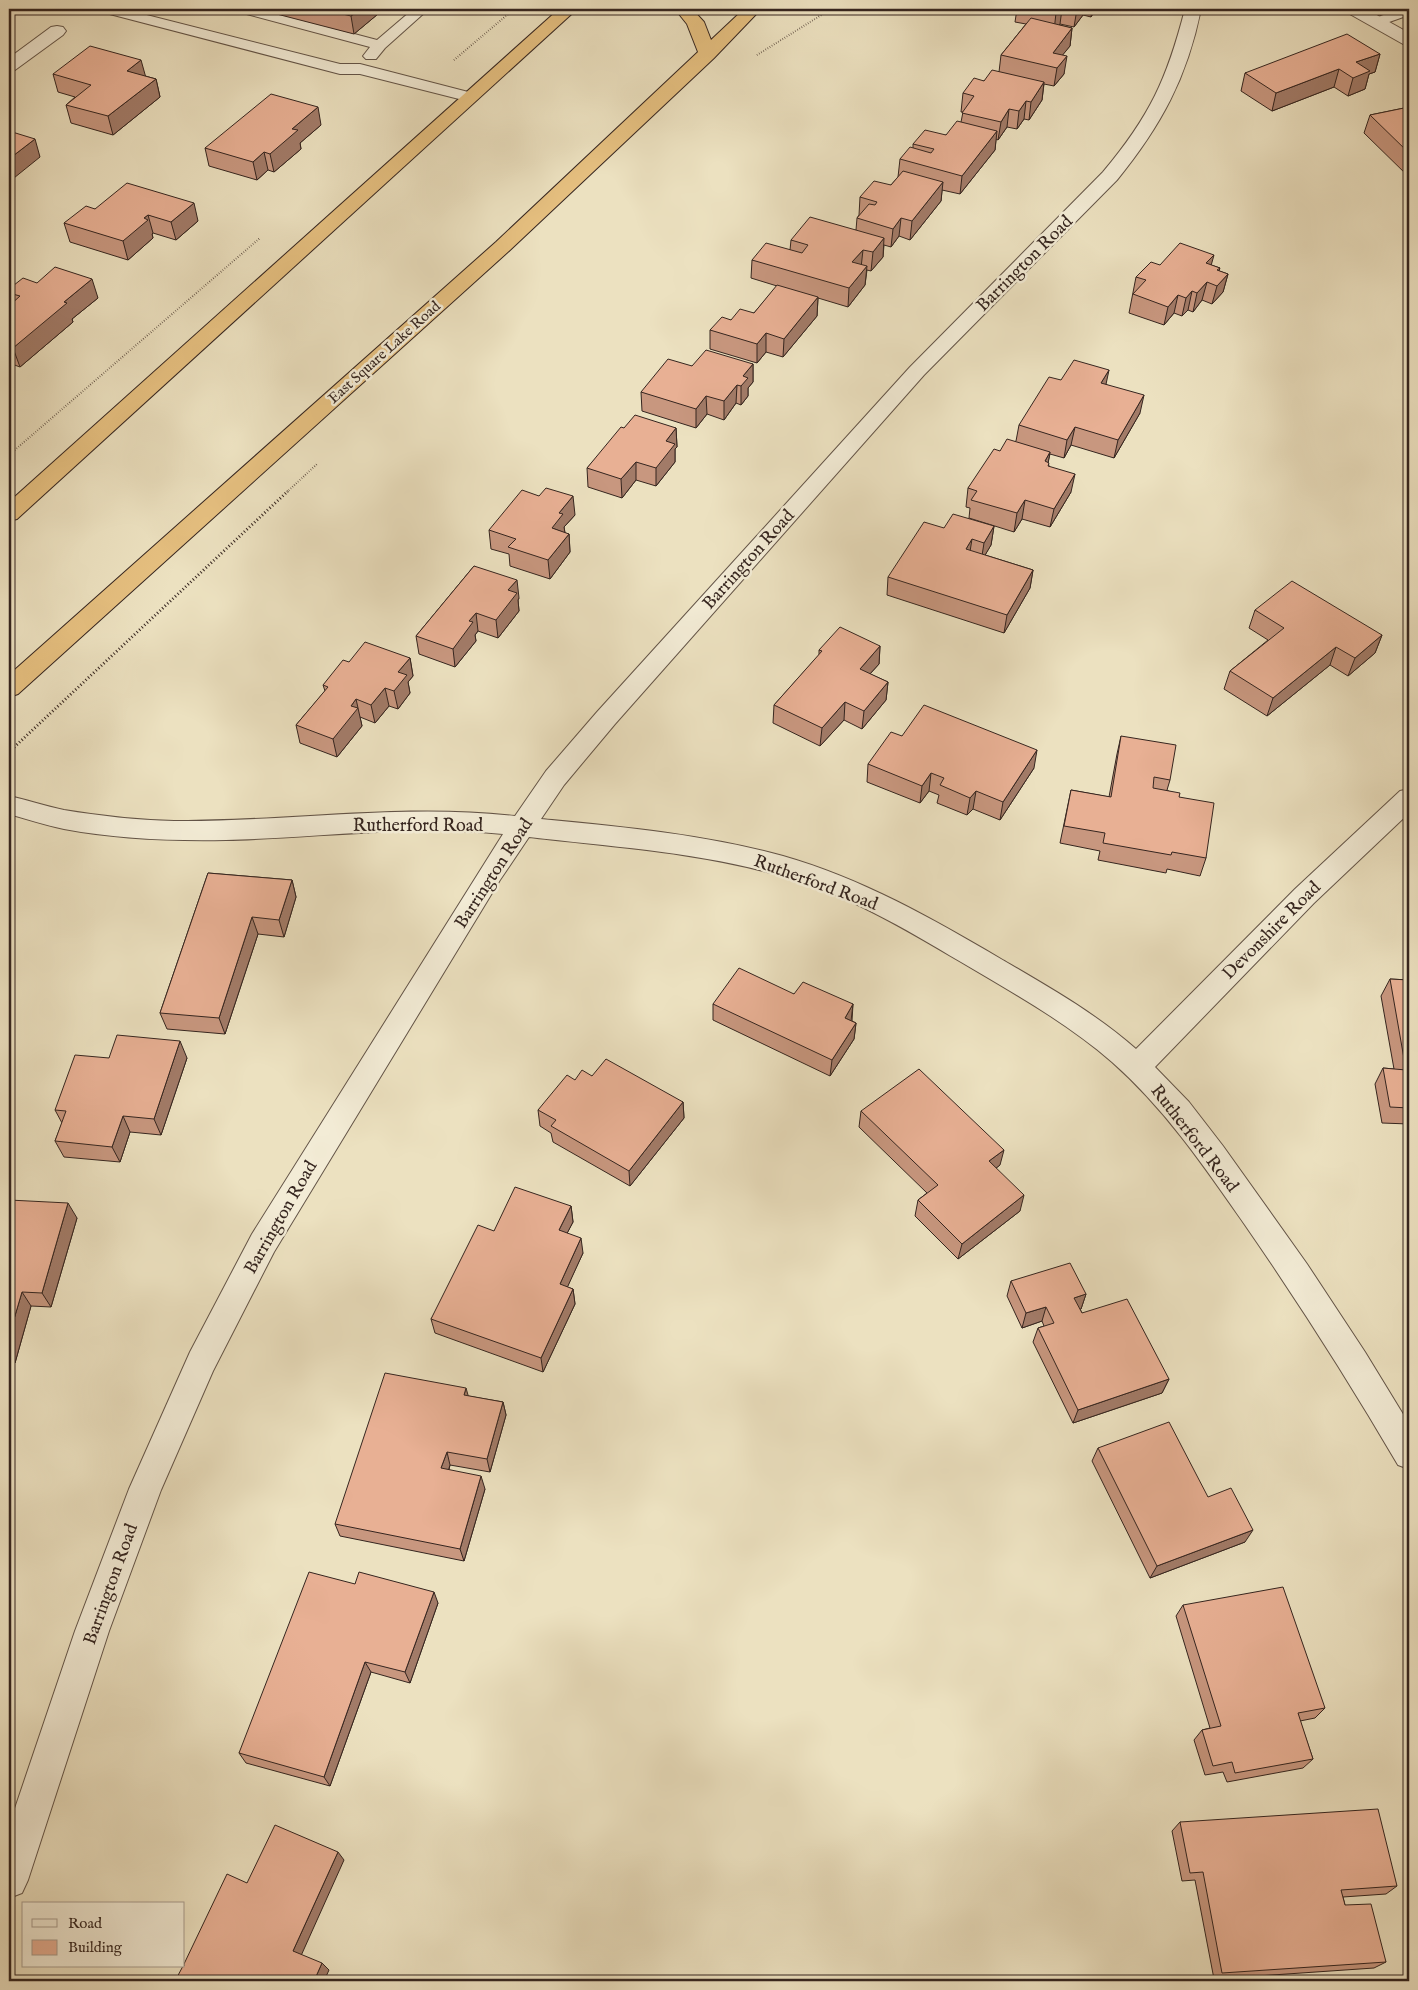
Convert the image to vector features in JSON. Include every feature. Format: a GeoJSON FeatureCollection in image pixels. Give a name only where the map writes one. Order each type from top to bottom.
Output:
{"type":"FeatureCollection","features":[{"type":"Feature","properties":{"kind":"highway"},"geometry":{"type":"LineString","coordinates":[[9,514],[569,9]]}},
{"type":"Feature","properties":{"kind":"highway"},"geometry":{"type":"LineString","coordinates":[[683,9],[695,22],[708,54]]}},
{"type":"Feature","properties":{"kind":"highway","name":"East Square Lake Road"},"geometry":{"type":"LineString","coordinates":[[9,688],[496,252],[708,54],[753,9]]}},
{"type":"Feature","properties":{"kind":"street","name":"Barrington Road"},"geometry":{"type":"LineString","coordinates":[[9,1880],[92,1631],[145,1490],[201,1362],[263,1243],[486,882],[561,770],[918,371],[1130,154],[1146,132],[1171,87],[1182,57],[1193,9]]}},
{"type":"Feature","properties":{"kind":"street"},"geometry":{"type":"LineString","coordinates":[[1354,9],[1409,40]]}},
{"type":"Feature","properties":{"kind":"street"},"geometry":{"type":"LineString","coordinates":[[9,66],[57,31]]}},
{"type":"Feature","properties":{"kind":"street","name":"Devonshire Road"},"geometry":{"type":"LineString","coordinates":[[1137,1067],[1310,890],[1409,798]]}},
{"type":"Feature","properties":{"kind":"street","name":"Rutherford Road"},"geometry":{"type":"LineString","coordinates":[[9,805],[80,823],[140,830],[233,829],[451,820],[588,833],[685,846],[746,857],[784,867],[852,891],[910,919],[1050,1000],[1095,1030],[1137,1067],[1168,1098],[1197,1133],[1312,1294],[1369,1384],[1409,1454]]}},
{"type":"Feature","properties":{"kind":"lane"},"geometry":{"type":"LineString","coordinates":[[107,9],[340,69],[360,69],[471,97]]}},
{"type":"Feature","properties":{"kind":"lane"},"geometry":{"type":"LineString","coordinates":[[149,20],[174,9]]}},
{"type":"Feature","properties":{"kind":"lane"},"geometry":{"type":"LineString","coordinates":[[244,9],[380,45]]}},
{"type":"Feature","properties":{"kind":"lane"},"geometry":{"type":"LineString","coordinates":[[360,69],[380,45],[416,14],[396,9]]}},
{"type":"Feature","properties":{"kind":"lane"},"geometry":{"type":"LineString","coordinates":[[1378,22],[1409,10]]}},
{"type":"Feature","properties":{"kind":"path"},"geometry":{"type":"LineString","coordinates":[[452,62],[514,9]]}},
{"type":"Feature","properties":{"kind":"path"},"geometry":{"type":"LineString","coordinates":[[9,455],[264,235]]}},
{"type":"Feature","properties":{"kind":"building"},"geometry":{"type":"Polygon","coordinates":[[[322,9],[360,9],[351,16],[322,9]]]}},
{"type":"Feature","properties":{"kind":"building"},"geometry":{"type":"Polygon","coordinates":[[[1038,9],[1060,9],[1056,13],[1038,9]]]}},
{"type":"Feature","properties":{"kind":"building"},"geometry":{"type":"Polygon","coordinates":[[[1031,18],[1072,28],[1053,53],[1067,56],[1057,68],[1001,55],[1031,18]]]}},
{"type":"Feature","properties":{"kind":"building"},"geometry":{"type":"Polygon","coordinates":[[[1347,34],[1380,54],[1356,62],[1370,71],[1353,78],[1339,69],[1276,93],[1245,73],[1347,34]]]}},
{"type":"Feature","properties":{"kind":"building"},"geometry":{"type":"Polygon","coordinates":[[[90,46],[141,60],[127,71],[156,79],[108,116],[66,105],[91,85],[53,74],[90,46]]]}},
{"type":"Feature","properties":{"kind":"building"},"geometry":{"type":"Polygon","coordinates":[[[992,70],[1044,82],[1031,102],[1026,101],[1019,111],[1009,109],[1001,122],[962,113],[974,96],[963,93],[974,78],[984,81],[992,70]]]}},
{"type":"Feature","properties":{"kind":"building"},"geometry":{"type":"Polygon","coordinates":[[[271,94],[318,107],[292,129],[298,130],[270,154],[264,152],[253,162],[205,148],[271,94]]]}},
{"type":"Feature","properties":{"kind":"building"},"geometry":{"type":"Polygon","coordinates":[[[1409,107],[1409,153],[1370,115],[1409,107]]]}},
{"type":"Feature","properties":{"kind":"building"},"geometry":{"type":"Polygon","coordinates":[[[957,121],[997,131],[962,176],[900,159],[910,147],[931,153],[934,149],[913,144],[925,130],[946,135],[957,121]]]}},
{"type":"Feature","properties":{"kind":"building"},"geometry":{"type":"Polygon","coordinates":[[[9,131],[35,139],[9,159],[9,131]]]}},
{"type":"Feature","properties":{"kind":"building"},"geometry":{"type":"Polygon","coordinates":[[[903,171],[943,182],[912,221],[901,218],[893,229],[857,218],[869,204],[875,205],[877,202],[860,197],[874,181],[891,185],[903,171]]]}},
{"type":"Feature","properties":{"kind":"building"},"geometry":{"type":"Polygon","coordinates":[[[127,183],[194,203],[171,222],[148,215],[144,218],[148,220],[123,241],[64,223],[86,206],[95,209],[127,183]]]}},
{"type":"Feature","properties":{"kind":"building"},"geometry":{"type":"Polygon","coordinates":[[[810,217],[884,238],[873,252],[863,250],[852,262],[867,266],[849,288],[752,260],[766,243],[802,253],[808,245],[791,240],[810,217]]]}},
{"type":"Feature","properties":{"kind":"building"},"geometry":{"type":"Polygon","coordinates":[[[1180,243],[1214,255],[1206,263],[1220,268],[1217,270],[1228,274],[1217,286],[1207,282],[1197,293],[1192,291],[1186,298],[1178,295],[1168,307],[1133,294],[1146,280],[1136,277],[1151,262],[1160,265],[1180,243]]]}},
{"type":"Feature","properties":{"kind":"building"},"geometry":{"type":"Polygon","coordinates":[[[55,267],[92,279],[64,302],[67,303],[13,348],[9,347],[9,306],[20,296],[9,293],[9,289],[23,278],[37,283],[55,267]]]}},
{"type":"Feature","properties":{"kind":"building"},"geometry":{"type":"Polygon","coordinates":[[[777,285],[818,297],[784,339],[766,333],[757,344],[710,330],[722,317],[731,320],[740,309],[754,313],[777,285]]]}},
{"type":"Feature","properties":{"kind":"building"},"geometry":{"type":"Polygon","coordinates":[[[706,350],[753,364],[743,376],[748,378],[741,386],[737,385],[724,401],[706,396],[696,409],[641,392],[668,359],[692,366],[706,350]]]}},
{"type":"Feature","properties":{"kind":"building"},"geometry":{"type":"Polygon","coordinates":[[[1074,360],[1109,370],[1101,383],[1144,395],[1118,440],[1075,427],[1067,440],[1019,425],[1049,377],[1061,380],[1074,360]]]}},
{"type":"Feature","properties":{"kind":"building"},"geometry":{"type":"Polygon","coordinates":[[[635,415],[676,428],[666,441],[675,444],[656,468],[636,462],[621,479],[587,468],[621,427],[624,428],[635,415]]]}},
{"type":"Feature","properties":{"kind":"building"},"geometry":{"type":"Polygon","coordinates":[[[1007,439],[1050,452],[1045,461],[1049,463],[1048,466],[1075,474],[1054,509],[1025,500],[1017,513],[971,500],[977,491],[968,488],[994,449],[1000,451],[1007,439]]]}},
{"type":"Feature","properties":{"kind":"building"},"geometry":{"type":"Polygon","coordinates":[[[546,488],[573,496],[559,513],[563,514],[552,528],[569,534],[548,560],[508,547],[516,539],[489,530],[522,490],[539,496],[546,488]]]}},
{"type":"Feature","properties":{"kind":"building"},"geometry":{"type":"Polygon","coordinates":[[[953,514],[994,526],[984,543],[972,539],[966,549],[1033,570],[1007,615],[888,577],[924,522],[944,528],[953,514]]]}},
{"type":"Feature","properties":{"kind":"building"},"geometry":{"type":"Polygon","coordinates":[[[474,566],[517,580],[508,590],[517,593],[496,620],[476,613],[469,621],[473,622],[453,649],[416,636],[474,566]]]}},
{"type":"Feature","properties":{"kind":"building"},"geometry":{"type":"Polygon","coordinates":[[[1292,581],[1382,635],[1355,658],[1336,647],[1273,698],[1230,671],[1284,628],[1255,610],[1292,581]]]}},
{"type":"Feature","properties":{"kind":"building"},"geometry":{"type":"Polygon","coordinates":[[[840,627],[880,646],[860,669],[888,682],[864,711],[845,702],[822,728],[774,705],[822,651],[819,650],[840,627]]]}},
{"type":"Feature","properties":{"kind":"building"},"geometry":{"type":"Polygon","coordinates":[[[365,642],[410,658],[398,672],[407,675],[394,691],[385,688],[371,705],[356,699],[351,706],[358,708],[333,739],[296,725],[328,687],[323,685],[343,660],[349,662],[365,642]]]}},
{"type":"Feature","properties":{"kind":"building"},"geometry":{"type":"Polygon","coordinates":[[[924,705],[1037,750],[1003,802],[976,791],[970,798],[940,785],[944,778],[931,773],[922,786],[868,764],[891,732],[902,736],[924,705]]]}},
{"type":"Feature","properties":{"kind":"building"},"geometry":{"type":"Polygon","coordinates":[[[1121,736],[1176,745],[1170,780],[1154,777],[1153,788],[1180,793],[1179,797],[1214,803],[1206,858],[1172,852],[1171,855],[1103,843],[1105,833],[1064,826],[1071,790],[1111,797],[1121,736]]]}},
{"type":"Feature","properties":{"kind":"building"},"geometry":{"type":"Polygon","coordinates":[[[208,873],[292,880],[279,920],[252,917],[219,1018],[160,1013],[208,873]]]}},
{"type":"Feature","properties":{"kind":"building"},"geometry":{"type":"Polygon","coordinates":[[[739,968],[794,994],[803,982],[853,1004],[845,1018],[856,1023],[832,1060],[713,1004],[739,968]]]}},
{"type":"Feature","properties":{"kind":"building"},"geometry":{"type":"Polygon","coordinates":[[[1390,979],[1409,980],[1409,1108],[1390,1107],[1383,1068],[1406,1070],[1390,979]]]}},
{"type":"Feature","properties":{"kind":"building"},"geometry":{"type":"Polygon","coordinates":[[[117,1035],[180,1041],[154,1119],[123,1116],[112,1147],[55,1141],[66,1111],[55,1110],[75,1055],[109,1058],[117,1035]]]}},
{"type":"Feature","properties":{"kind":"building"},"geometry":{"type":"Polygon","coordinates":[[[606,1059],[683,1102],[629,1171],[551,1126],[556,1120],[538,1110],[567,1075],[575,1080],[582,1070],[592,1076],[606,1059]]]}},
{"type":"Feature","properties":{"kind":"building"},"geometry":{"type":"Polygon","coordinates":[[[919,1069],[1004,1150],[989,1161],[1024,1195],[962,1244],[918,1200],[938,1185],[861,1111],[919,1069]]]}},
{"type":"Feature","properties":{"kind":"building"},"geometry":{"type":"Polygon","coordinates":[[[515,1187],[571,1206],[559,1230],[581,1238],[560,1284],[573,1289],[541,1358],[431,1319],[478,1225],[494,1231],[515,1187]]]}},
{"type":"Feature","properties":{"kind":"building"},"geometry":{"type":"Polygon","coordinates":[[[9,1200],[68,1203],[42,1293],[22,1292],[9,1336],[9,1200]]]}},
{"type":"Feature","properties":{"kind":"building"},"geometry":{"type":"Polygon","coordinates":[[[1070,1263],[1086,1294],[1074,1298],[1082,1313],[1127,1299],[1169,1379],[1078,1410],[1038,1328],[1054,1323],[1046,1307],[1026,1313],[1011,1281],[1070,1263]]]}},
{"type":"Feature","properties":{"kind":"building"},"geometry":{"type":"Polygon","coordinates":[[[385,1373],[466,1388],[464,1395],[503,1402],[487,1459],[447,1452],[441,1468],[481,1476],[460,1549],[335,1524],[385,1373]]]}},
{"type":"Feature","properties":{"kind":"building"},"geometry":{"type":"Polygon","coordinates":[[[1169,1422],[1208,1497],[1231,1488],[1253,1530],[1157,1566],[1098,1448],[1169,1422]]]}},
{"type":"Feature","properties":{"kind":"building"},"geometry":{"type":"Polygon","coordinates":[[[309,1572],[355,1584],[359,1572],[434,1592],[405,1672],[365,1662],[324,1777],[239,1753],[309,1572]]]}},
{"type":"Feature","properties":{"kind":"building"},"geometry":{"type":"Polygon","coordinates":[[[1283,1587],[1325,1708],[1298,1713],[1313,1759],[1235,1773],[1232,1762],[1213,1766],[1202,1730],[1221,1726],[1183,1605],[1283,1587]]]}},
{"type":"Feature","properties":{"kind":"building"},"geometry":{"type":"Polygon","coordinates":[[[1378,1809],[1397,1886],[1341,1890],[1345,1905],[1371,1904],[1386,1962],[1222,1973],[1203,1872],[1190,1873],[1180,1822],[1378,1809]]]}},
{"type":"Feature","properties":{"kind":"building"},"geometry":{"type":"Polygon","coordinates":[[[275,1825],[338,1852],[293,1951],[322,1963],[314,1981],[175,1981],[182,1968],[185,1968],[185,1962],[227,1874],[247,1883],[275,1825]]]}}]}
